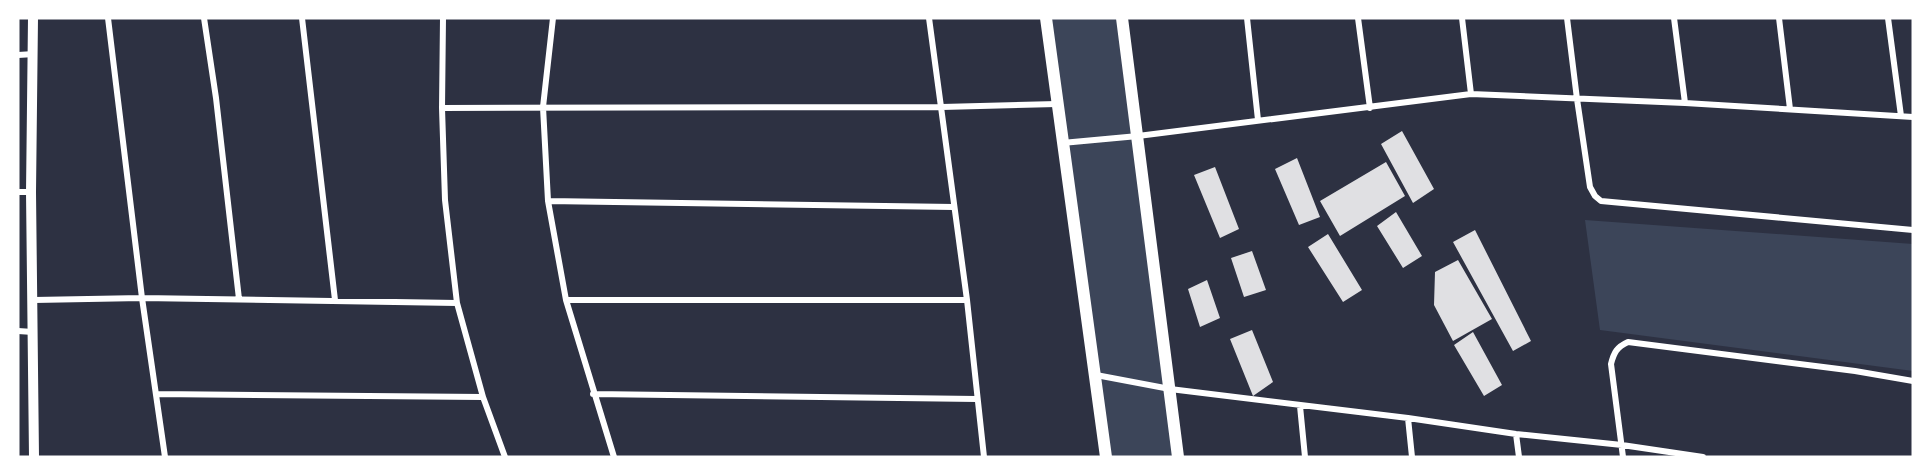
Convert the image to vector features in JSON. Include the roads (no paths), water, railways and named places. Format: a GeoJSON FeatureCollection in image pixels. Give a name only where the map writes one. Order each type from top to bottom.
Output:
{"type":"FeatureCollection","features":[{"type":"Feature","properties":{"kind":"main road"},"geometry":{"type":"LineString","coordinates":[[1046,18],[1106,457]]}},
{"type":"Feature","properties":{"kind":"main road"},"geometry":{"type":"LineString","coordinates":[[1122,18],[1178,457]]}},
{"type":"Feature","properties":{"kind":"street"},"geometry":{"type":"LineString","coordinates":[[33,18],[31,192],[34,457]]}},
{"type":"Feature","properties":{"kind":"street"},"geometry":{"type":"LineString","coordinates":[[108,18],[142,298],[165,457]]}},
{"type":"Feature","properties":{"kind":"street"},"geometry":{"type":"LineString","coordinates":[[204,18],[216,98],[239,299]]}},
{"type":"Feature","properties":{"kind":"street"},"geometry":{"type":"LineString","coordinates":[[302,18],[335,300]]}},
{"type":"Feature","properties":{"kind":"street"},"geometry":{"type":"LineString","coordinates":[[443,18],[442,108],[445,200],[457,303],[483,397],[505,457]]}},
{"type":"Feature","properties":{"kind":"street"},"geometry":{"type":"LineString","coordinates":[[553,18],[543,107],[548,201],[566,300],[614,457]]}},
{"type":"Feature","properties":{"kind":"street"},"geometry":{"type":"LineString","coordinates":[[929,18],[967,300],[984,457]]}},
{"type":"Feature","properties":{"kind":"street"},"geometry":{"type":"LineString","coordinates":[[1247,18],[1258,120]]}},
{"type":"Feature","properties":{"kind":"street"},"geometry":{"type":"LineString","coordinates":[[1358,18],[1370,108]]}},
{"type":"Feature","properties":{"kind":"street"},"geometry":{"type":"LineString","coordinates":[[1462,18],[1471,94]]}},
{"type":"Feature","properties":{"kind":"street"},"geometry":{"type":"LineString","coordinates":[[1567,18],[1590,187],[1594,196],[1601,201],[1913,230]]}},
{"type":"Feature","properties":{"kind":"street"},"geometry":{"type":"LineString","coordinates":[[1674,18],[1685,103]]}},
{"type":"Feature","properties":{"kind":"street"},"geometry":{"type":"LineString","coordinates":[[1779,18],[1791,109]]}},
{"type":"Feature","properties":{"kind":"street"},"geometry":{"type":"LineString","coordinates":[[1888,18],[1901,116]]}},
{"type":"Feature","properties":{"kind":"street"},"geometry":{"type":"LineString","coordinates":[[18,55],[34,54]]}},
{"type":"Feature","properties":{"kind":"street"},"geometry":{"type":"LineString","coordinates":[[1062,143],[1138,136],[1471,94],[1685,103],[1913,117]]}},
{"type":"Feature","properties":{"kind":"street"},"geometry":{"type":"LineString","coordinates":[[442,108],[942,107],[1057,104]]}},
{"type":"Feature","properties":{"kind":"street"},"geometry":{"type":"LineString","coordinates":[[18,192],[31,192]]}},
{"type":"Feature","properties":{"kind":"street"},"geometry":{"type":"LineString","coordinates":[[548,201],[954,207]]}},
{"type":"Feature","properties":{"kind":"street"},"geometry":{"type":"LineString","coordinates":[[33,300],[142,298],[457,303]]}},
{"type":"Feature","properties":{"kind":"street"},"geometry":{"type":"LineString","coordinates":[[566,300],[967,300]]}},
{"type":"Feature","properties":{"kind":"street"},"geometry":{"type":"LineString","coordinates":[[18,332],[34,332]]}},
{"type":"Feature","properties":{"kind":"street"},"geometry":{"type":"LineString","coordinates":[[1623,457],[1611,364],[1613,354],[1619,346],[1628,342],[1913,381]]}},
{"type":"Feature","properties":{"kind":"street"},"geometry":{"type":"LineString","coordinates":[[1096,375],[1170,389],[1703,457]]}},
{"type":"Feature","properties":{"kind":"street"},"geometry":{"type":"LineString","coordinates":[[156,394],[483,397]]}},
{"type":"Feature","properties":{"kind":"street"},"geometry":{"type":"LineString","coordinates":[[593,394],[977,399]]}},
{"type":"Feature","properties":{"kind":"street"},"geometry":{"type":"LineString","coordinates":[[1300,406],[1305,457]]}},
{"type":"Feature","properties":{"kind":"street"},"geometry":{"type":"LineString","coordinates":[[1408,418],[1412,457]]}},
{"type":"Feature","properties":{"kind":"street"},"geometry":{"type":"LineString","coordinates":[[1516,434],[1519,457]]}}]}
